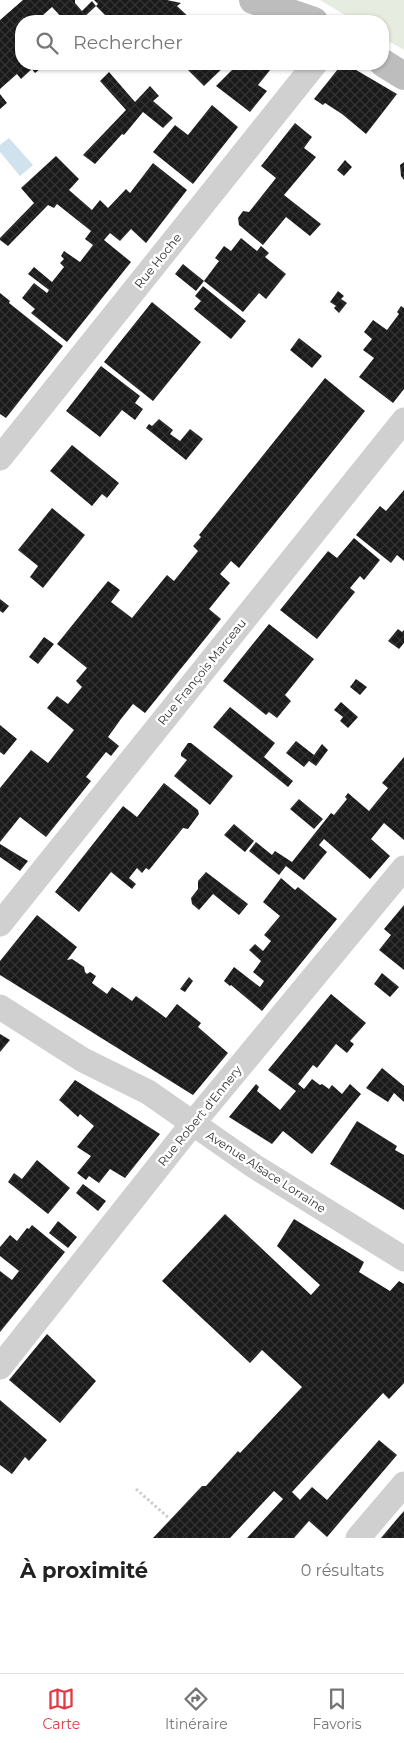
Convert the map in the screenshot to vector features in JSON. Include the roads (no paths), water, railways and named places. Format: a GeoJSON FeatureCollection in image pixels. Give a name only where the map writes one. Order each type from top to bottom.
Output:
{"type":"FeatureCollection","features":[{"type":"Feature","properties":{"kind":"street"},"geometry":{"type":"LineString","coordinates":[[253,0],[297,15]]}},
{"type":"Feature","properties":{"kind":"street"},"geometry":{"type":"LineString","coordinates":[[389,67],[404,76]]}},
{"type":"Feature","properties":{"kind":"street","name":"Rue Hoche"},"geometry":{"type":"LineString","coordinates":[[0,458],[310,70]]}},
{"type":"Feature","properties":{"kind":"street","name":"Rue François Marceau"},"geometry":{"type":"LineString","coordinates":[[0,924],[404,420]]}},
{"type":"Feature","properties":{"kind":"street","name":"Rue Robert d'Ennery"},"geometry":{"type":"LineString","coordinates":[[0,1367],[193,1123],[404,868]]}},
{"type":"Feature","properties":{"kind":"street","name":"Avenue Alsace Lorraine"},"geometry":{"type":"LineString","coordinates":[[0,1007],[82,1060],[148,1092],[254,1166],[404,1259]]}},
{"type":"Feature","properties":{"kind":"street"},"geometry":{"type":"LineString","coordinates":[[358,1538],[404,1484]]}},
{"type":"Feature","properties":{"kind":"water"},"geometry":{"type":"Polygon","coordinates":[[[9,138],[33,165],[20,176],[0,152],[0,145],[9,138]]]}}]}
